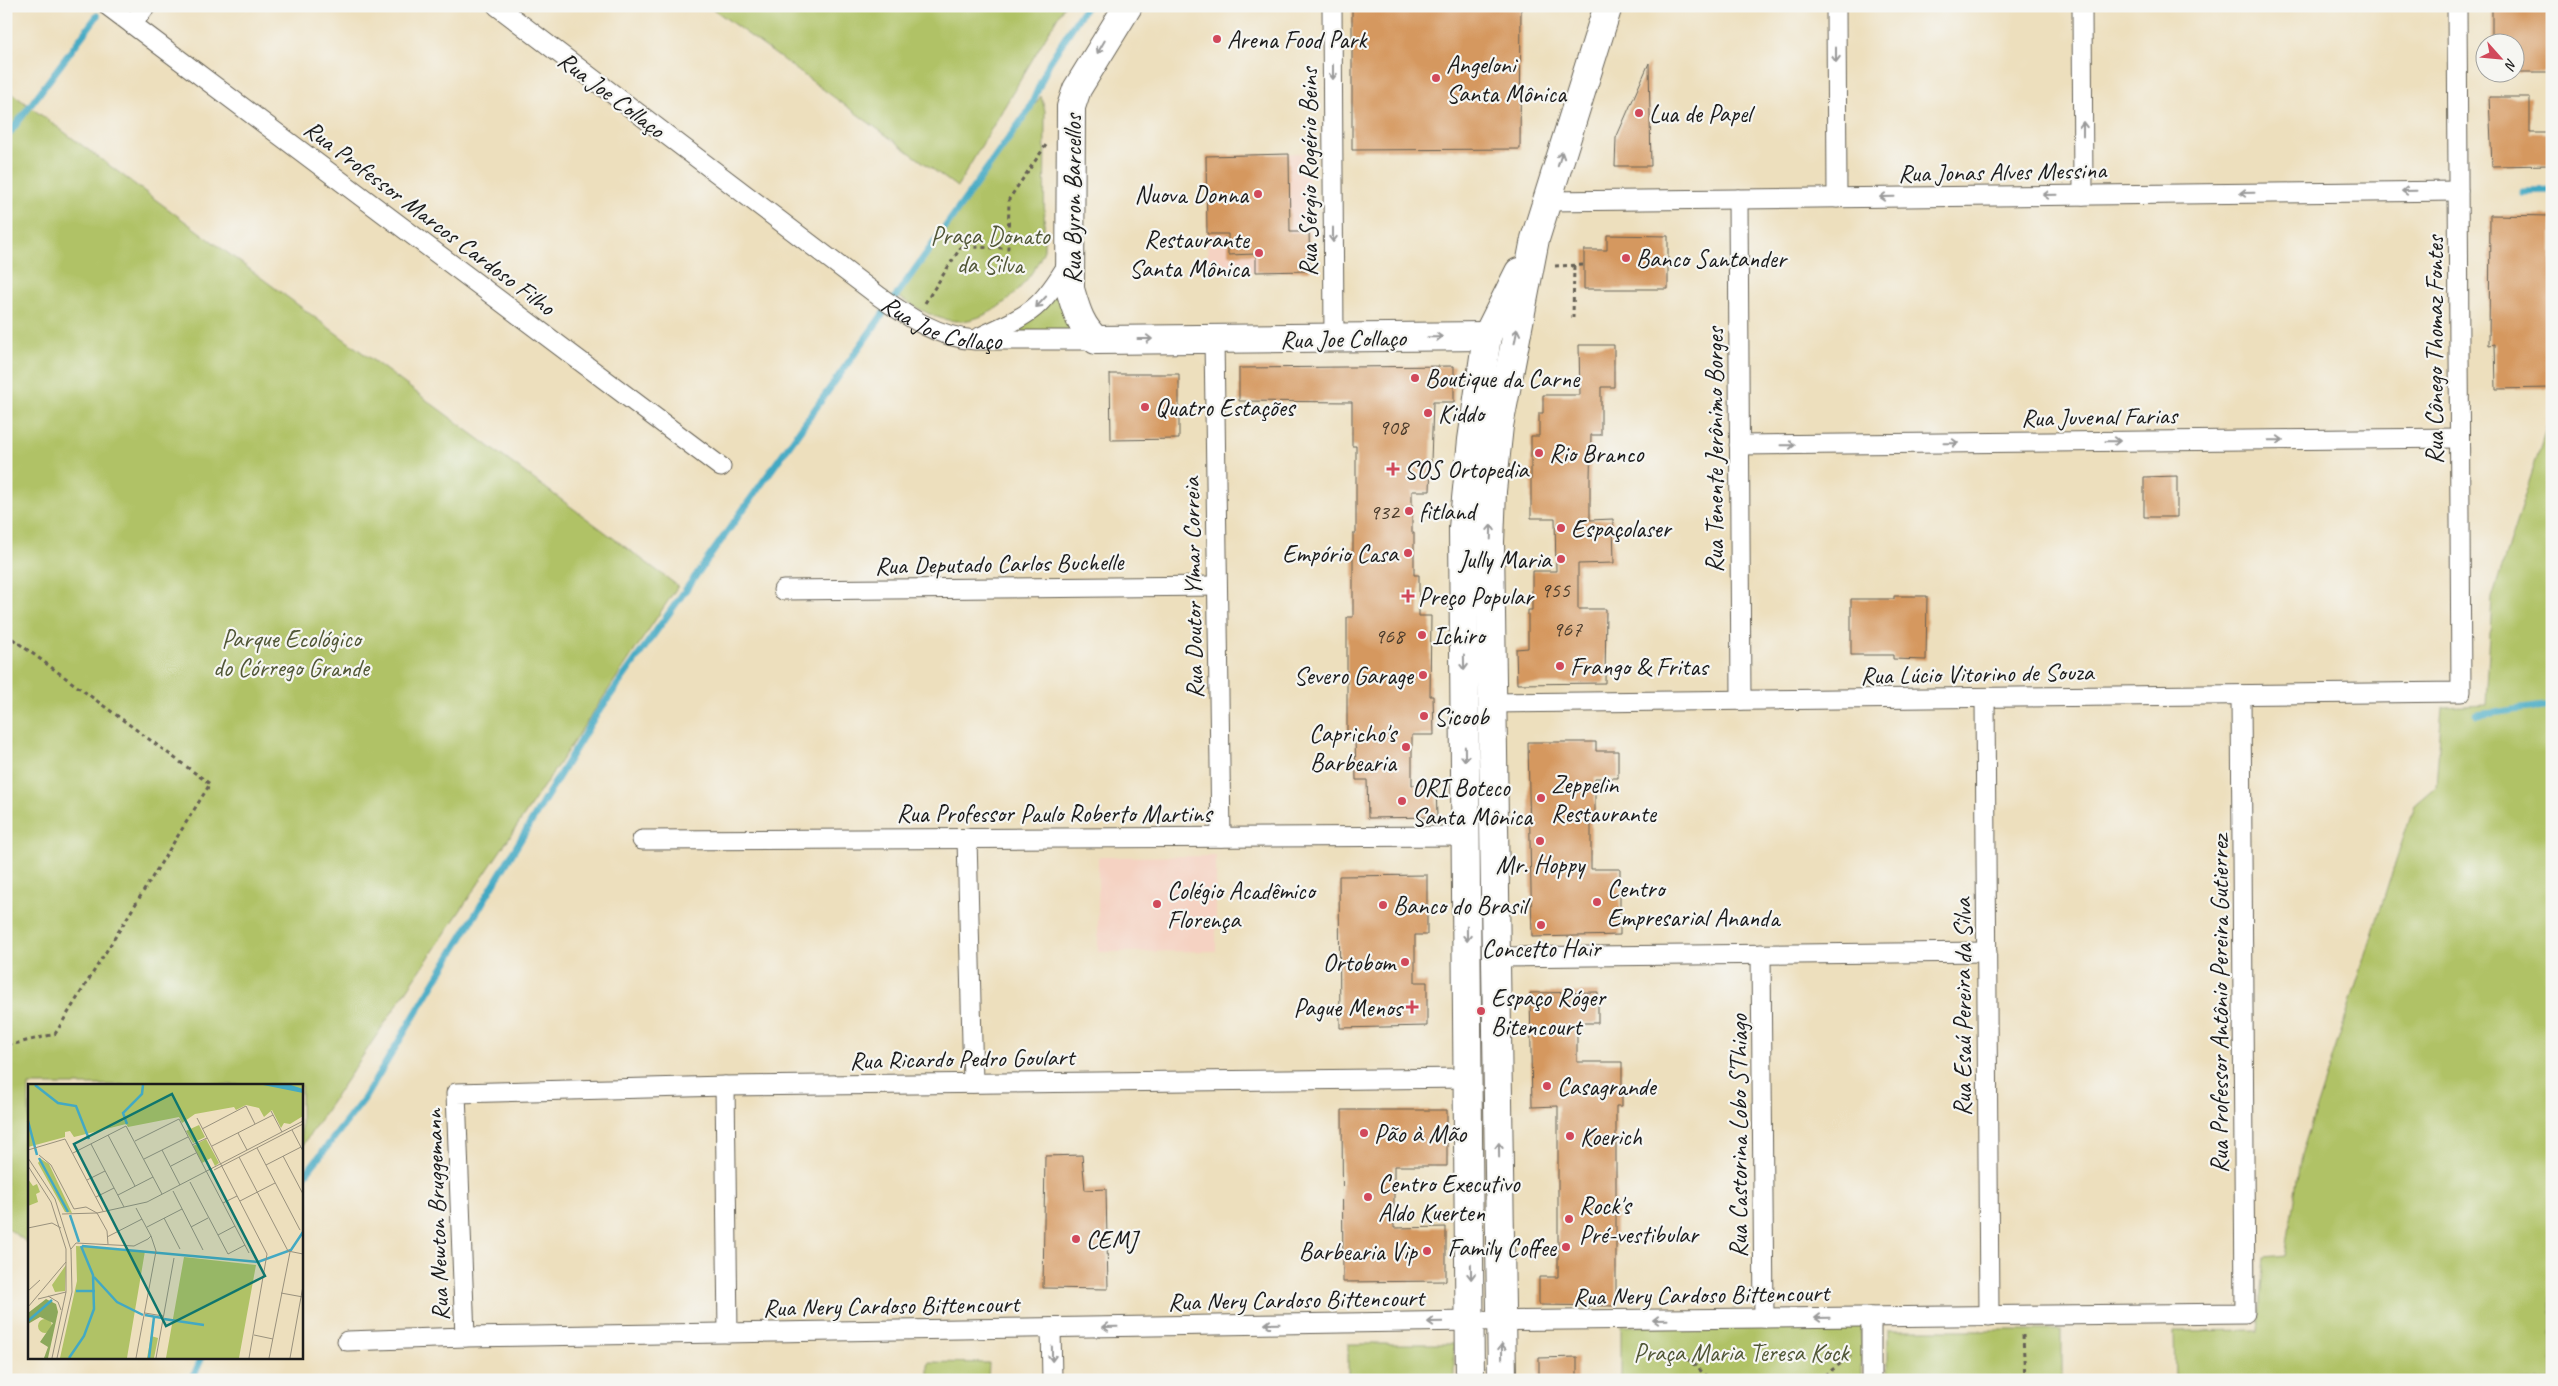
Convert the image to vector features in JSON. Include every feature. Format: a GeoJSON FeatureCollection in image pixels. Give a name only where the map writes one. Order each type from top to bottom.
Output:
{"type":"FeatureCollection","features":[{"type":"Feature","properties":{"kind":"main road","name":"Rua Byron Barcellos"},"geometry":{"type":"LineString","coordinates":[[1096,340],[1085,330],[1077,314],[1070,289],[1071,107],[1077,90],[1128,6]]}},
{"type":"Feature","properties":{"kind":"main road"},"geometry":{"type":"LineString","coordinates":[[1502,1380],[1490,542],[1492,491],[1499,426],[1535,239],[1608,6]]}},
{"type":"Feature","properties":{"kind":"main road"},"geometry":{"type":"LineString","coordinates":[[1470,1380],[1464,528],[1472,440],[1487,336],[1535,239]]}},
{"type":"Feature","properties":{"kind":"main road","name":"Rua Joe Collaço"},"geometry":{"type":"LineString","coordinates":[[1096,340],[1487,336]]}},
{"type":"Feature","properties":{"kind":"street","name":"Rua Professor Marcos Cardoso Filho"},"geometry":{"type":"LineString","coordinates":[[108,6],[721,467]]}},
{"type":"Feature","properties":{"kind":"street"},"geometry":{"type":"LineString","coordinates":[[132,24],[146,6]]}},
{"type":"Feature","properties":{"kind":"street","name":"Rua Joe Collaço"},"geometry":{"type":"LineString","coordinates":[[497,6],[908,317],[942,334],[975,340],[1096,340]]}},
{"type":"Feature","properties":{"kind":"street","name":"Rua Sérgio Rogério Beins"},"geometry":{"type":"LineString","coordinates":[[1332,6],[1334,338]]}},
{"type":"Feature","properties":{"kind":"street"},"geometry":{"type":"LineString","coordinates":[[1836,6],[1837,198]]}},
{"type":"Feature","properties":{"kind":"street"},"geometry":{"type":"LineString","coordinates":[[2082,6],[2083,195]]}},
{"type":"Feature","properties":{"kind":"street","name":"Rua Cônego Thomaz Fontes"},"geometry":{"type":"LineString","coordinates":[[2457,6],[2461,692]]}},
{"type":"Feature","properties":{"kind":"street","name":"Rua Jonas Alves Messina"},"geometry":{"type":"LineString","coordinates":[[1547,201],[2458,191]]}},
{"type":"Feature","properties":{"kind":"street","name":"Rua Tenente Jerônimo Borges"},"geometry":{"type":"LineString","coordinates":[[1738,198],[1741,700]]}},
{"type":"Feature","properties":{"kind":"street"},"geometry":{"type":"LineString","coordinates":[[975,340],[1027,315],[1038,306],[1052,290],[1069,262]]}},
{"type":"Feature","properties":{"kind":"street","name":"Rua Doutor Ylmar Correia"},"geometry":{"type":"LineString","coordinates":[[1214,339],[1221,837]]}},
{"type":"Feature","properties":{"kind":"street","name":"Rua Juvenal Farias"},"geometry":{"type":"LineString","coordinates":[[1739,445],[2460,438]]}},
{"type":"Feature","properties":{"kind":"street","name":"Rua Deputado Carlos Buchelle"},"geometry":{"type":"LineString","coordinates":[[783,590],[1216,586]]}},
{"type":"Feature","properties":{"kind":"street","name":"Rua Lúcio Vitorino de Souza"},"geometry":{"type":"LineString","coordinates":[[1492,703],[2461,692]]}},
{"type":"Feature","properties":{"kind":"street","name":"Rua Professor Antônio Pereira Gutierrez"},"geometry":{"type":"LineString","coordinates":[[2241,695],[2245,1314]]}},
{"type":"Feature","properties":{"kind":"street","name":"Rua Esaú Pereira da Silva"},"geometry":{"type":"LineString","coordinates":[[1985,698],[1989,1316]]}},
{"type":"Feature","properties":{"kind":"street","name":"Rua Professor Paulo Roberto Martins"},"geometry":{"type":"LineString","coordinates":[[642,840],[1466,836]]}},
{"type":"Feature","properties":{"kind":"street"},"geometry":{"type":"LineString","coordinates":[[967,838],[973,1083]]}},
{"type":"Feature","properties":{"kind":"street"},"geometry":{"type":"LineString","coordinates":[[1496,957],[1987,952]]}},
{"type":"Feature","properties":{"kind":"street","name":"Rua Castorina Lobo S'Thiago"},"geometry":{"type":"LineString","coordinates":[[1761,954],[1764,1318]]}},
{"type":"Feature","properties":{"kind":"street","name":"Rua Ricardo Pedro Goulart"},"geometry":{"type":"LineString","coordinates":[[456,1093],[725,1086],[1468,1078]]}},
{"type":"Feature","properties":{"kind":"street"},"geometry":{"type":"LineString","coordinates":[[725,1086],[728,1332]]}},
{"type":"Feature","properties":{"kind":"street","name":"Rua Newton Bruggemann"},"geometry":{"type":"LineString","coordinates":[[456,1093],[465,1336]]}},
{"type":"Feature","properties":{"kind":"street","name":"Rua Nery Cardoso Bittencourt"},"geometry":{"type":"LineString","coordinates":[[348,1341],[465,1336],[1471,1321],[2245,1314]]}},
{"type":"Feature","properties":{"kind":"street"},"geometry":{"type":"LineString","coordinates":[[1871,1317],[1871,1380]]}},
{"type":"Feature","properties":{"kind":"street"},"geometry":{"type":"LineString","coordinates":[[1051,1328],[1052,1380]]}},
{"type":"Feature","properties":{"kind":"path"},"geometry":{"type":"LineString","coordinates":[[908,317],[962,247],[1008,248],[1009,199],[1050,138]]}},
{"type":"Feature","properties":{"kind":"path"},"geometry":{"type":"LineString","coordinates":[[1573,318],[1574,265]]}},
{"type":"Feature","properties":{"kind":"path"},"geometry":{"type":"LineString","coordinates":[[1550,266],[1584,265]]}},
{"type":"Feature","properties":{"kind":"path"},"geometry":{"type":"LineString","coordinates":[[6,634],[210,784],[55,1034],[6,1046]]}},
{"type":"Feature","properties":{"kind":"path"},"geometry":{"type":"LineString","coordinates":[[2022,1316],[2025,1380]]}},
{"type":"Feature","properties":{"kind":"path"},"geometry":{"type":"LineString","coordinates":[[1818,1380],[1858,1351]]}},
{"type":"Feature","properties":{"kind":"path"},"geometry":{"type":"LineString","coordinates":[[1681,1353],[1711,1380]]}},
{"type":"Feature","properties":{"kind":"shaded area","name":"Nuova Donna"},"geometry":{"type":"Polygon","coordinates":[[[1308,153],[1310,271],[1208,273],[1206,156],[1308,153]]]}},
{"type":"Feature","properties":{"kind":"shaded area","name":"Colégio Acadêmico Florença"},"geometry":{"type":"Polygon","coordinates":[[[1216,856],[1216,951],[1098,952],[1098,857],[1216,856]]]}},
{"type":"Feature","properties":{"kind":"green space"},"geometry":{"type":"Polygon","coordinates":[[[709,6],[1064,6],[957,187],[709,6]]]}},
{"type":"Feature","properties":{"kind":"green space","name":"Parque Ecológico do Córrego Grande"},"geometry":{"type":"Polygon","coordinates":[[[6,89],[678,586],[302,1147],[302,1084],[28,1084],[28,1243],[6,1227],[6,89]]]}},
{"type":"Feature","properties":{"kind":"green space","name":"Praça Donato da Silva"},"geometry":{"type":"Polygon","coordinates":[[[1041,96],[1045,111],[1044,250],[1029,277],[1018,290],[993,311],[963,321],[948,320],[935,316],[896,296],[1041,96]]]}},
{"type":"Feature","properties":{"kind":"green space"},"geometry":{"type":"Polygon","coordinates":[[[1062,286],[1075,331],[1015,332],[1024,325],[1062,286]]]}},
{"type":"Feature","properties":{"kind":"green space"},"geometry":{"type":"Polygon","coordinates":[[[2552,410],[2552,1380],[2175,1380],[2174,1331],[2258,1330],[2265,1258],[2285,1256],[2301,1155],[2414,805],[2436,786],[2442,707],[2486,705],[2492,598],[2552,410]]]}},
{"type":"Feature","properties":{"kind":"green space","name":"Praça Maria Teresa Kock"},"geometry":{"type":"Polygon","coordinates":[[[1861,1325],[1861,1380],[1621,1380],[1621,1326],[1861,1325]]]}},
{"type":"Feature","properties":{"kind":"green space"},"geometry":{"type":"Polygon","coordinates":[[[1888,1330],[2062,1330],[2062,1380],[1888,1380],[1888,1330]]]}},
{"type":"Feature","properties":{"kind":"green space"},"geometry":{"type":"Polygon","coordinates":[[[1348,1344],[1454,1344],[1454,1380],[1348,1380],[1348,1344]]]}},
{"type":"Feature","properties":{"kind":"green space"},"geometry":{"type":"Polygon","coordinates":[[[928,1362],[989,1363],[988,1380],[928,1380],[928,1362]]]}},
{"type":"Feature","properties":{"kind":"building","name":"Angeloni Santa Mônica"},"geometry":{"type":"Polygon","coordinates":[[[1352,6],[1521,6],[1520,149],[1352,150],[1352,6]]]}},
{"type":"Feature","properties":{"kind":"building"},"geometry":{"type":"Polygon","coordinates":[[[2492,6],[2552,6],[2552,72],[2526,72],[2526,32],[2492,32],[2492,6]]]}},
{"type":"Feature","properties":{"kind":"building","name":"Lua de Papel"},"geometry":{"type":"Polygon","coordinates":[[[1649,63],[1651,166],[1615,166],[1616,138],[1649,63]]]}},
{"type":"Feature","properties":{"kind":"building"},"geometry":{"type":"Polygon","coordinates":[[[2489,97],[2530,97],[2530,133],[2552,133],[2552,165],[2492,166],[2489,97]]]}},
{"type":"Feature","properties":{"kind":"building","name":"Nuova Donna"},"geometry":{"type":"Polygon","coordinates":[[[1289,154],[1290,232],[1309,232],[1310,271],[1256,272],[1256,254],[1228,255],[1228,234],[1207,234],[1206,156],[1289,154]]]}},
{"type":"Feature","properties":{"kind":"building"},"geometry":{"type":"Polygon","coordinates":[[[2490,215],[2552,216],[2552,388],[2496,389],[2495,344],[2489,345],[2490,215]]]}},
{"type":"Feature","properties":{"kind":"building","name":"Banco Santander"},"geometry":{"type":"Polygon","coordinates":[[[1607,235],[1668,236],[1668,289],[1584,289],[1584,250],[1607,250],[1607,235]]]}},
{"type":"Feature","properties":{"kind":"building"},"geometry":{"type":"Polygon","coordinates":[[[1579,345],[1614,345],[1614,387],[1601,387],[1601,435],[1591,435],[1590,520],[1613,519],[1614,563],[1578,564],[1578,609],[1606,609],[1605,683],[1517,684],[1516,649],[1528,648],[1528,610],[1532,610],[1532,571],[1556,571],[1555,518],[1531,518],[1531,436],[1539,436],[1539,413],[1543,413],[1543,395],[1580,395],[1579,345]]]}},
{"type":"Feature","properties":{"kind":"building"},"geometry":{"type":"Polygon","coordinates":[[[1454,366],[1454,402],[1433,402],[1430,491],[1412,491],[1414,575],[1419,575],[1419,616],[1431,616],[1430,696],[1433,696],[1434,735],[1412,735],[1412,785],[1436,785],[1437,817],[1368,818],[1367,780],[1356,780],[1355,737],[1347,737],[1347,617],[1353,617],[1353,533],[1356,533],[1356,446],[1352,446],[1352,402],[1239,401],[1239,368],[1454,366]]]}},
{"type":"Feature","properties":{"kind":"building","name":"Quatro Estações"},"geometry":{"type":"Polygon","coordinates":[[[1110,374],[1179,374],[1179,439],[1111,440],[1110,374]]]}},
{"type":"Feature","properties":{"kind":"building"},"geometry":{"type":"Polygon","coordinates":[[[2177,476],[2177,517],[2144,517],[2144,477],[2177,476]]]}},
{"type":"Feature","properties":{"kind":"building"},"geometry":{"type":"Polygon","coordinates":[[[1894,596],[1927,596],[1926,660],[1893,659],[1893,655],[1851,655],[1851,599],[1894,599],[1894,596]]]}},
{"type":"Feature","properties":{"kind":"building"},"geometry":{"type":"Polygon","coordinates":[[[1528,742],[1596,742],[1596,751],[1618,751],[1618,778],[1595,778],[1595,817],[1591,817],[1591,869],[1620,869],[1620,935],[1532,937],[1528,742]]]}},
{"type":"Feature","properties":{"kind":"building"},"geometry":{"type":"Polygon","coordinates":[[[1427,875],[1427,935],[1415,935],[1415,982],[1427,982],[1427,1026],[1340,1028],[1339,876],[1427,875]]]}},
{"type":"Feature","properties":{"kind":"building"},"geometry":{"type":"Polygon","coordinates":[[[1598,992],[1598,1023],[1577,1023],[1577,1062],[1622,1062],[1622,1106],[1616,1106],[1616,1306],[1539,1305],[1539,1277],[1558,1277],[1558,1106],[1532,1107],[1530,993],[1598,992]]]}},
{"type":"Feature","properties":{"kind":"building","name":"Centro Executivo Aldo Kuerten"},"geometry":{"type":"Polygon","coordinates":[[[1342,1110],[1447,1110],[1447,1166],[1394,1166],[1394,1228],[1446,1227],[1446,1281],[1343,1282],[1342,1110]]]}},
{"type":"Feature","properties":{"kind":"building","name":"CEMJ"},"geometry":{"type":"Polygon","coordinates":[[[1082,1155],[1085,1190],[1106,1189],[1108,1289],[1043,1288],[1045,1156],[1082,1155]]]}},
{"type":"Feature","properties":{"kind":"building"},"geometry":{"type":"Polygon","coordinates":[[[1577,1357],[1577,1380],[1539,1380],[1539,1358],[1577,1357]]]}},
{"type":"Feature","properties":{"kind":"waterway"},"geometry":{"type":"LineString","coordinates":[[302,1179],[364,1099],[594,718],[1029,110],[1049,63],[1086,6]]}},
{"type":"Feature","properties":{"kind":"waterway"},"geometry":{"type":"LineString","coordinates":[[6,138],[97,16]]}},
{"type":"Feature","properties":{"kind":"waterway"},"geometry":{"type":"LineString","coordinates":[[2523,192],[2552,191]]}},
{"type":"Feature","properties":{"kind":"waterway"},"geometry":{"type":"LineString","coordinates":[[2477,715],[2552,705]]}},
{"type":"Feature","properties":{"kind":"waterway"},"geometry":{"type":"LineString","coordinates":[[192,1380],[202,1358]]}},
{"type":"Feature","properties":{"kind":"place","name":"Arena Food Park"},"geometry":{"type":"Point","coordinates":[1217,39]}},
{"type":"Feature","properties":{"kind":"place","name":"Angeloni Santa Mônica"},"geometry":{"type":"Point","coordinates":[1436,78]}},
{"type":"Feature","properties":{"kind":"place","name":"Lua de Papel"},"geometry":{"type":"Point","coordinates":[1639,113]}},
{"type":"Feature","properties":{"kind":"place","name":"Nuova Donna"},"geometry":{"type":"Point","coordinates":[1258,194]}},
{"type":"Feature","properties":{"kind":"place","name":"Restaurante Santa Mônica"},"geometry":{"type":"Point","coordinates":[1259,253]}},
{"type":"Feature","properties":{"kind":"place","name":"Banco Santander"},"geometry":{"type":"Point","coordinates":[1626,258]}},
{"type":"Feature","properties":{"kind":"place","name":"Boutique da Carne"},"geometry":{"type":"Point","coordinates":[1415,378]}},
{"type":"Feature","properties":{"kind":"place","name":"Quatro Estações"},"geometry":{"type":"Point","coordinates":[1145,407]}},
{"type":"Feature","properties":{"kind":"place","name":"Kiddo"},"geometry":{"type":"Point","coordinates":[1428,413]}},
{"type":"Feature","properties":{"kind":"place","name":"Rio Branco"},"geometry":{"type":"Point","coordinates":[1539,453]}},
{"type":"Feature","properties":{"kind":"place","name":"SOS Ortopedia"},"geometry":{"type":"Point","coordinates":[1393,469]}},
{"type":"Feature","properties":{"kind":"place","name":"fitland"},"geometry":{"type":"Point","coordinates":[1409,511]}},
{"type":"Feature","properties":{"kind":"place","name":"Espaçolaser"},"geometry":{"type":"Point","coordinates":[1561,528]}},
{"type":"Feature","properties":{"kind":"place","name":"Empório Casa"},"geometry":{"type":"Point","coordinates":[1408,553]}},
{"type":"Feature","properties":{"kind":"place","name":"Jully Maria"},"geometry":{"type":"Point","coordinates":[1561,559]}},
{"type":"Feature","properties":{"kind":"place","name":"Preço Popular"},"geometry":{"type":"Point","coordinates":[1408,596]}},
{"type":"Feature","properties":{"kind":"place","name":"Ichiro"},"geometry":{"type":"Point","coordinates":[1422,635]}},
{"type":"Feature","properties":{"kind":"place","name":"Frango & Fritas"},"geometry":{"type":"Point","coordinates":[1560,666]}},
{"type":"Feature","properties":{"kind":"place","name":"Severo Garage"},"geometry":{"type":"Point","coordinates":[1423,675]}},
{"type":"Feature","properties":{"kind":"place","name":"Sicoob"},"geometry":{"type":"Point","coordinates":[1424,716]}},
{"type":"Feature","properties":{"kind":"place","name":"Capricho's Barbearia"},"geometry":{"type":"Point","coordinates":[1406,747]}},
{"type":"Feature","properties":{"kind":"place","name":"Zeppelin Restaurante"},"geometry":{"type":"Point","coordinates":[1541,798]}},
{"type":"Feature","properties":{"kind":"place","name":"ORI Boteco Santa Mônica"},"geometry":{"type":"Point","coordinates":[1402,801]}},
{"type":"Feature","properties":{"kind":"place","name":"Mr. Hoppy"},"geometry":{"type":"Point","coordinates":[1540,841]}},
{"type":"Feature","properties":{"kind":"place","name":"Centro Empresarial Ananda"},"geometry":{"type":"Point","coordinates":[1597,902]}},
{"type":"Feature","properties":{"kind":"place","name":"Colégio Acadêmico Florença"},"geometry":{"type":"Point","coordinates":[1157,904]}},
{"type":"Feature","properties":{"kind":"place","name":"Banco do Brasil"},"geometry":{"type":"Point","coordinates":[1383,905]}},
{"type":"Feature","properties":{"kind":"place","name":"Concetto Hair"},"geometry":{"type":"Point","coordinates":[1541,925]}},
{"type":"Feature","properties":{"kind":"place","name":"Ortobom"},"geometry":{"type":"Point","coordinates":[1405,962]}},
{"type":"Feature","properties":{"kind":"place","name":"Pague Menos"},"geometry":{"type":"Point","coordinates":[1412,1007]}},
{"type":"Feature","properties":{"kind":"place","name":"Espaço Róger Bitencourt"},"geometry":{"type":"Point","coordinates":[1481,1011]}},
{"type":"Feature","properties":{"kind":"place","name":"Casagrande"},"geometry":{"type":"Point","coordinates":[1547,1086]}},
{"type":"Feature","properties":{"kind":"place","name":"Pão à Mão"},"geometry":{"type":"Point","coordinates":[1364,1133]}},
{"type":"Feature","properties":{"kind":"place","name":"Koerich"},"geometry":{"type":"Point","coordinates":[1570,1136]}},
{"type":"Feature","properties":{"kind":"place","name":"Centro Executivo Aldo Kuerten"},"geometry":{"type":"Point","coordinates":[1368,1197]}},
{"type":"Feature","properties":{"kind":"place","name":"Rock's Pré-vestibular"},"geometry":{"type":"Point","coordinates":[1569,1219]}},
{"type":"Feature","properties":{"kind":"place","name":"CEMJ"},"geometry":{"type":"Point","coordinates":[1076,1239]}},
{"type":"Feature","properties":{"kind":"place","name":"Family Coffee"},"geometry":{"type":"Point","coordinates":[1566,1247]}},
{"type":"Feature","properties":{"kind":"place","name":"Barbearia Vip"},"geometry":{"type":"Point","coordinates":[1427,1251]}}]}
